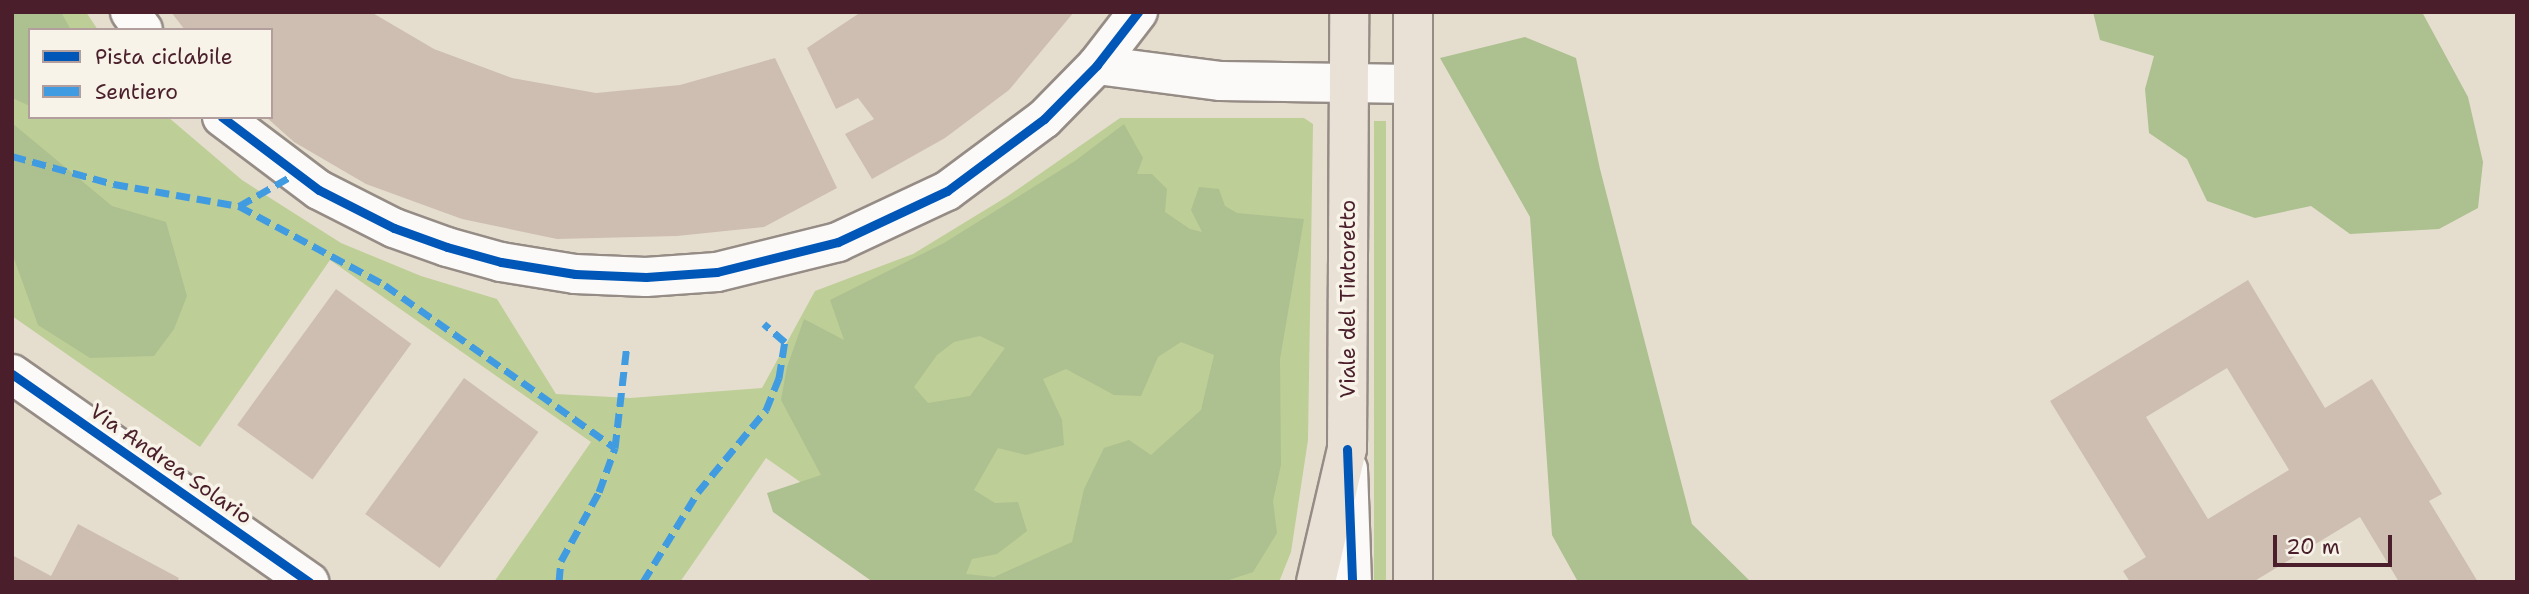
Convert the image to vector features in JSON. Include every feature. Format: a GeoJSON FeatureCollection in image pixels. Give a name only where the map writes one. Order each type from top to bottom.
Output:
{"type":"FeatureCollection","features":[{"type":"Feature","properties":{"kind":"main road","name":"Viale del Tintoretto"},"geometry":{"type":"LineString","coordinates":[[1316,582],[1347,449],[1349,12]]}},
{"type":"Feature","properties":{"kind":"main road"},"geometry":{"type":"LineString","coordinates":[[1413,12],[1413,582]]}},
{"type":"Feature","properties":{"kind":"street"},"geometry":{"type":"LineString","coordinates":[[130,12],[142,28]]}},
{"type":"Feature","properties":{"kind":"street"},"geometry":{"type":"LineString","coordinates":[[225,119],[319,190],[420,238],[487,259],[552,271],[670,276],[764,264],[894,220],[998,158],[1044,120],[1097,65],[1138,12]]}},
{"type":"Feature","properties":{"kind":"street"},"geometry":{"type":"LineString","coordinates":[[1097,65],[1221,81],[1412,83]]}},
{"type":"Feature","properties":{"kind":"street","name":"Via Andrea Solario"},"geometry":{"type":"LineString","coordinates":[[12,374],[309,582]]}},
{"type":"Feature","properties":{"kind":"street"},"geometry":{"type":"LineString","coordinates":[[1347,449],[1352,582]]}},
{"type":"Feature","properties":{"kind":"green space"},"geometry":{"type":"Polygon","coordinates":[[[12,12],[86,12],[97,28],[28,28],[28,119],[170,119],[242,180],[341,243],[421,276],[497,299],[556,394],[630,398],[762,388],[815,291],[913,254],[1008,196],[1120,118],[1304,118],[1313,124],[1308,440],[1291,552],[1279,582],[943,582],[766,458],[680,582],[494,582],[591,442],[330,260],[200,447],[12,316],[12,12]]]}},
{"type":"Feature","properties":{"kind":"green space"},"geometry":{"type":"Polygon","coordinates":[[[12,12],[61,12],[70,28],[28,28],[28,105],[12,98],[12,12]]]}},
{"type":"Feature","properties":{"kind":"green space"},"geometry":{"type":"Polygon","coordinates":[[[2093,12],[2422,12],[2468,97],[2483,162],[2478,208],[2439,229],[2350,234],[2311,206],[2255,218],[2207,201],[2187,159],[2149,133],[2145,89],[2154,56],[2100,40],[2093,12]]]}},
{"type":"Feature","properties":{"kind":"green space"},"geometry":{"type":"Polygon","coordinates":[[[1525,37],[1576,58],[1600,169],[1692,524],[1751,582],[1578,582],[1552,535],[1530,217],[1440,58],[1525,37]]]}},
{"type":"Feature","properties":{"kind":"green space"},"geometry":{"type":"Polygon","coordinates":[[[1374,121],[1386,121],[1386,582],[1374,582],[1374,121]]]}},
{"type":"Feature","properties":{"kind":"green space"},"geometry":{"type":"Polygon","coordinates":[[[12,123],[112,206],[166,222],[187,296],[174,329],[154,356],[90,358],[38,325],[12,253],[12,123]]]}},
{"type":"Feature","properties":{"kind":"green space"},"geometry":{"type":"Polygon","coordinates":[[[1124,124],[1143,158],[1137,174],[1152,174],[1167,189],[1165,212],[1190,229],[1202,232],[1191,210],[1199,187],[1219,189],[1225,206],[1237,213],[1304,219],[1280,359],[1281,465],[1273,501],[1277,533],[1253,572],[1223,582],[873,582],[773,512],[767,493],[821,475],[781,400],[787,367],[804,319],[844,340],[830,300],[944,243],[1075,161],[1124,124]],[[980,336],[954,342],[937,355],[914,387],[928,403],[970,396],[1005,348],[980,336]],[[1181,342],[1158,357],[1141,396],[1114,395],[1066,369],[1043,379],[1062,420],[1064,445],[1026,455],[998,448],[974,490],[995,503],[1018,502],[1027,531],[997,554],[972,559],[966,574],[994,577],[1072,542],[1084,489],[1104,448],[1129,440],[1151,455],[1201,410],[1214,355],[1181,342]]]}},
{"type":"Feature","properties":{"kind":"building"},"geometry":{"type":"Polygon","coordinates":[[[171,12],[371,12],[434,49],[512,78],[596,93],[680,85],[775,58],[837,188],[764,227],[677,236],[557,239],[462,219],[366,184],[294,142],[268,119],[273,119],[273,28],[183,28],[171,12]]]}},
{"type":"Feature","properties":{"kind":"building"},"geometry":{"type":"Polygon","coordinates":[[[861,12],[1074,12],[1009,90],[945,138],[872,179],[845,134],[874,119],[858,98],[836,109],[807,48],[861,12]]]}},
{"type":"Feature","properties":{"kind":"building"},"geometry":{"type":"Polygon","coordinates":[[[2248,280],[2325,408],[2372,379],[2442,494],[2429,501],[2478,582],[2399,582],[2360,517],[2253,582],[2130,582],[2123,571],[2146,557],[2050,401],[2248,280]],[[2227,368],[2146,417],[2208,519],[2289,470],[2227,368]]]}},
{"type":"Feature","properties":{"kind":"building"},"geometry":{"type":"Polygon","coordinates":[[[336,289],[411,344],[312,480],[237,425],[336,289]]]}},
{"type":"Feature","properties":{"kind":"building"},"geometry":{"type":"Polygon","coordinates":[[[464,378],[538,432],[440,568],[365,514],[464,378]]]}},
{"type":"Feature","properties":{"kind":"building"},"geometry":{"type":"Polygon","coordinates":[[[78,524],[179,578],[177,582],[12,582],[12,555],[51,576],[78,524]]]}},
{"type":"Feature","properties":{"kind":"marked path"},"geometry":{"type":"LineString","coordinates":[[12,156],[114,184],[239,206],[385,285],[615,448]]}},
{"type":"Feature","properties":{"kind":"marked path"},"geometry":{"type":"LineString","coordinates":[[239,206],[295,174]]}},
{"type":"Feature","properties":{"kind":"marked path"},"geometry":{"type":"LineString","coordinates":[[643,582],[698,492],[766,410],[779,378],[785,342],[764,324]]}},
{"type":"Feature","properties":{"kind":"marked path"},"geometry":{"type":"LineString","coordinates":[[559,582],[561,561],[599,492],[615,448],[627,345]]}},
{"type":"Feature","properties":{"kind":"cycle path"},"geometry":{"type":"LineString","coordinates":[[225,119],[319,190],[394,228],[447,247],[501,262],[575,274],[646,277],[717,272],[838,242],[947,191],[1044,119],[1097,65],[1138,12]]}},
{"type":"Feature","properties":{"kind":"cycle path"},"geometry":{"type":"LineString","coordinates":[[12,374],[309,582]]}},
{"type":"Feature","properties":{"kind":"cycle path"},"geometry":{"type":"LineString","coordinates":[[1347,449],[1352,582]]}}]}
